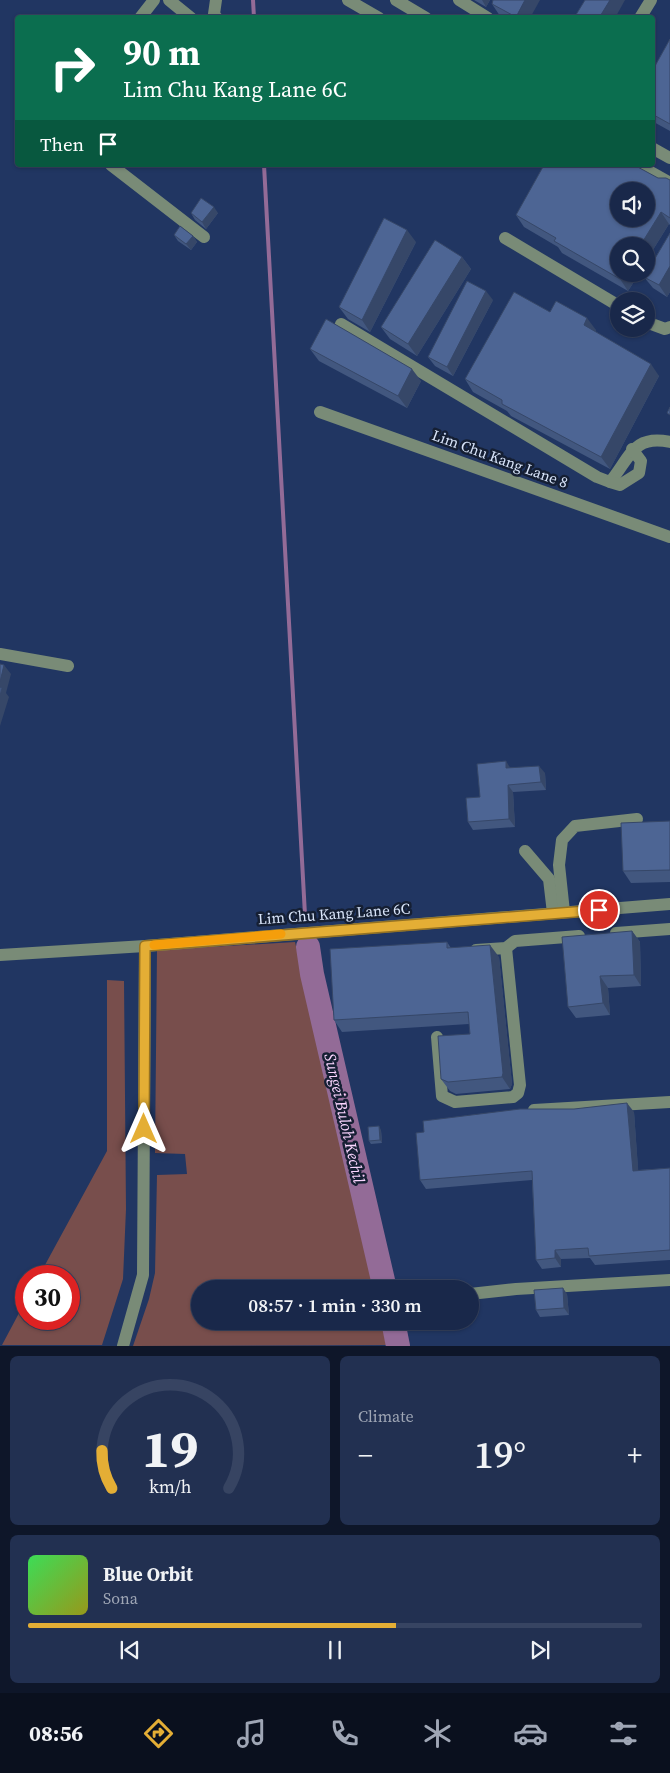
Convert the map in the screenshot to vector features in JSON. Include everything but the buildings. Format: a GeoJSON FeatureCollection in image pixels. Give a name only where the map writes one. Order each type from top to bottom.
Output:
{"type":"FeatureCollection","features":[{"type":"Feature","properties":{"kind":"street"},"geometry":{"type":"LineString","coordinates":[[142,15],[154,0]]}},
{"type":"Feature","properties":{"kind":"street"},"geometry":{"type":"LineString","coordinates":[[169,0],[187,15]]}},
{"type":"Feature","properties":{"kind":"street"},"geometry":{"type":"LineString","coordinates":[[215,15],[216,0]]}},
{"type":"Feature","properties":{"kind":"street"},"geometry":{"type":"LineString","coordinates":[[348,0],[374,15]]}},
{"type":"Feature","properties":{"kind":"street"},"geometry":{"type":"LineString","coordinates":[[396,0],[421,15]]}},
{"type":"Feature","properties":{"kind":"street"},"geometry":{"type":"LineString","coordinates":[[459,0],[484,15]]}},
{"type":"Feature","properties":{"kind":"street"},"geometry":{"type":"LineString","coordinates":[[642,15],[650,0]]}},
{"type":"Feature","properties":{"kind":"street"},"geometry":{"type":"LineString","coordinates":[[491,15],[496,6]]}},
{"type":"Feature","properties":{"kind":"street"},"geometry":{"type":"LineString","coordinates":[[655,150],[670,158]]}},
{"type":"Feature","properties":{"kind":"street"},"geometry":{"type":"LineString","coordinates":[[114,167],[204,237]]}},
{"type":"Feature","properties":{"kind":"street"},"geometry":{"type":"LineString","coordinates":[[642,167],[670,183]]}},
{"type":"Feature","properties":{"kind":"street"},"geometry":{"type":"LineString","coordinates":[[505,238],[610,301]]}},
{"type":"Feature","properties":{"kind":"street"},"geometry":{"type":"LineString","coordinates":[[341,324],[597,477],[610,482],[620,485],[639,473],[641,461],[632,449],[655,439],[670,442]]}},
{"type":"Feature","properties":{"kind":"street"},"geometry":{"type":"LineString","coordinates":[[655,325],[665,329],[670,327]]}},
{"type":"Feature","properties":{"kind":"street","name":"Lim Chu Kang Lane 8"},"geometry":{"type":"LineString","coordinates":[[320,412],[670,537]]}},
{"type":"Feature","properties":{"kind":"street"},"geometry":{"type":"LineString","coordinates":[[0,654],[68,666]]}},
{"type":"Feature","properties":{"kind":"street"},"geometry":{"type":"LineString","coordinates":[[558,913],[562,840],[575,826],[637,819]]}},
{"type":"Feature","properties":{"kind":"street"},"geometry":{"type":"LineString","coordinates":[[525,851],[549,879],[558,913]]}},
{"type":"Feature","properties":{"kind":"street","name":"Lim Chu Kang Lane 6C"},"geometry":{"type":"LineString","coordinates":[[0,955],[145,946],[670,904]]}},
{"type":"Feature","properties":{"kind":"street"},"geometry":{"type":"LineString","coordinates":[[469,950],[506,948],[515,941],[670,929]]}},
{"type":"Feature","properties":{"kind":"street"},"geometry":{"type":"LineString","coordinates":[[123,1346],[143,1275],[145,946]]}},
{"type":"Feature","properties":{"kind":"street"},"geometry":{"type":"LineString","coordinates":[[437,1037],[442,1096],[455,1102],[513,1097],[518,1093],[520,1085],[506,948]]}},
{"type":"Feature","properties":{"kind":"street"},"geometry":{"type":"LineString","coordinates":[[519,1112],[670,1102]]}},
{"type":"Feature","properties":{"kind":"street"},"geometry":{"type":"LineString","coordinates":[[479,1293],[670,1280]]}},
{"type":"Feature","properties":{"kind":"shaded area"},"geometry":{"type":"Polygon","coordinates":[[[295,942],[373,1280],[191,1280],[191,1330],[385,1330],[388,1345],[133,1346],[149,1299],[155,1273],[157,1175],[187,1174],[185,1154],[155,1153],[157,950],[295,942]]]}},
{"type":"Feature","properties":{"kind":"shaded area"},"geometry":{"type":"Polygon","coordinates":[[[107,980],[124,981],[126,1209],[123,1279],[102,1345],[2,1345],[15,1321],[15,1330],[80,1330],[80,1265],[45,1265],[107,1151],[107,980]]]}},
{"type":"Feature","properties":{"kind":"waterway"},"geometry":{"type":"LineString","coordinates":[[253,0],[254,15]]}},
{"type":"Feature","properties":{"kind":"waterway"},"geometry":{"type":"LineString","coordinates":[[264,167],[305,915]]}},
{"type":"Feature","properties":{"kind":"waterway","name":"Sungei Buloh Kechil"},"geometry":{"type":"LineString","coordinates":[[308,947],[312,974],[383,1280]]}},
{"type":"Feature","properties":{"kind":"waterway","name":"Sungei Buloh Kechil"},"geometry":{"type":"LineString","coordinates":[[395,1330],[398,1346]]}},
{"type":"Feature","properties":{"kind":"slow traffic"},"geometry":{"type":"LineString","coordinates":[[154,945],[281,934]]}},
{"type":"Feature","properties":{"kind":"route"},"geometry":{"type":"LineString","coordinates":[[144,1129],[145,946],[599,910]]}}]}
